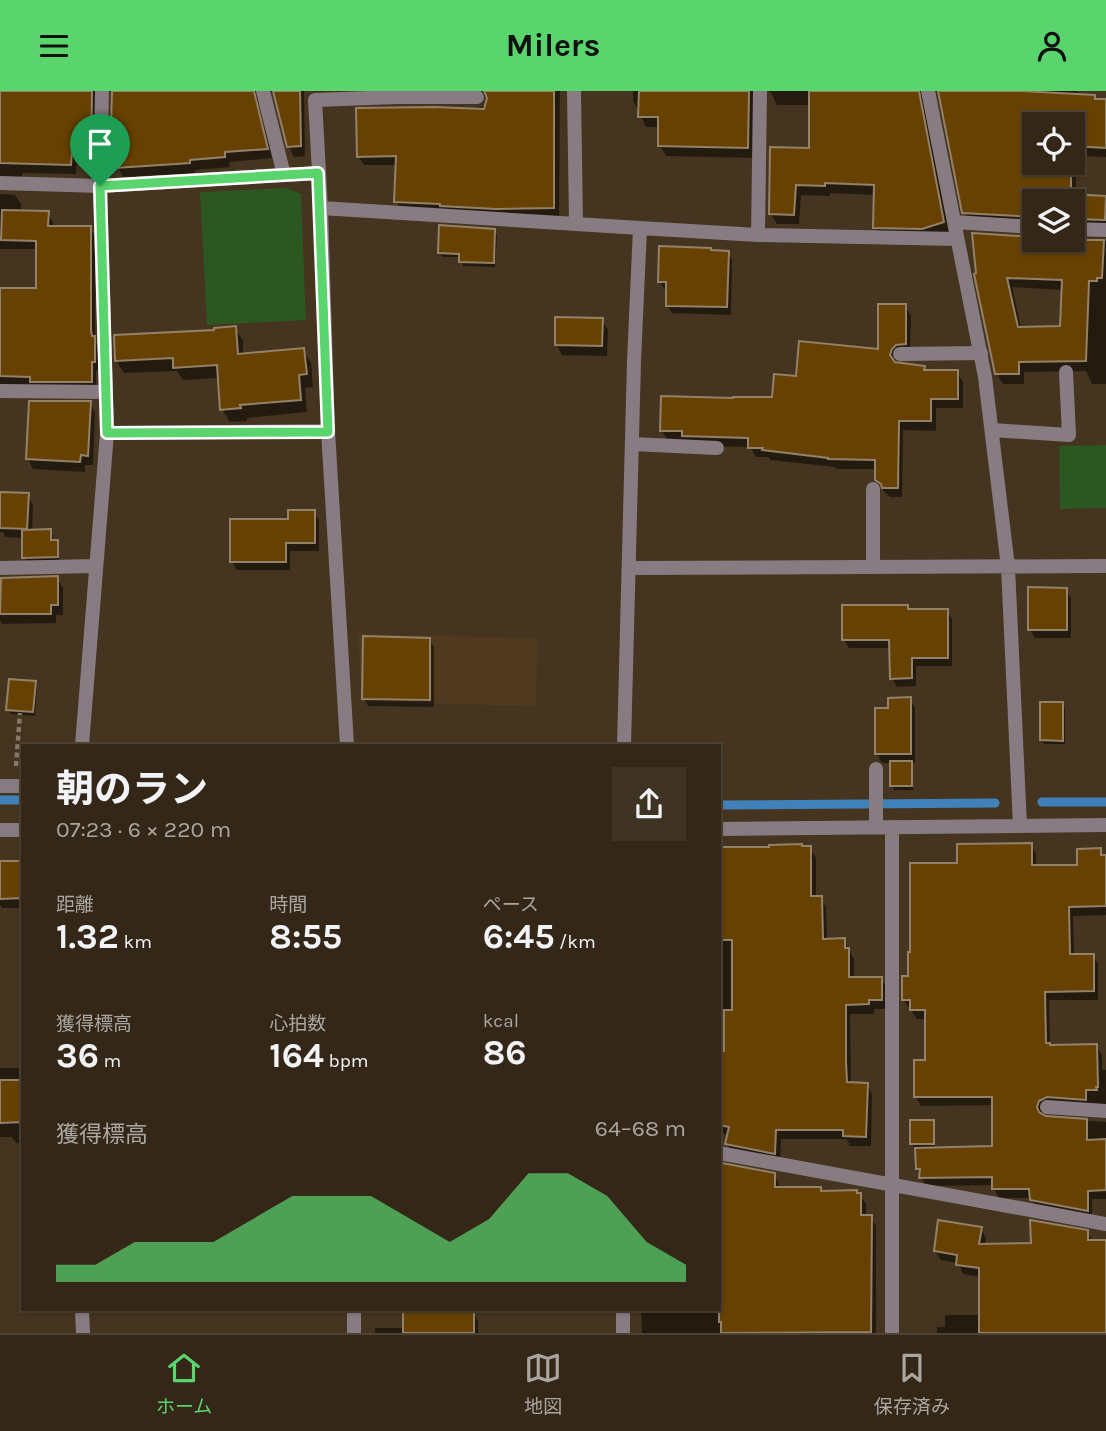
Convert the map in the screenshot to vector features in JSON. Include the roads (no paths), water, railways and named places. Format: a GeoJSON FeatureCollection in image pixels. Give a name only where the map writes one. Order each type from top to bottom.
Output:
{"type":"FeatureCollection","features":[{"type":"Feature","properties":{"kind":"street"},"geometry":{"type":"LineString","coordinates":[[82,744],[107,433],[100,186],[102,91]]}},
{"type":"Feature","properties":{"kind":"street"},"geometry":{"type":"LineString","coordinates":[[262,91],[284,175]]}},
{"type":"Feature","properties":{"kind":"street"},"geometry":{"type":"LineString","coordinates":[[574,91],[576,223]]}},
{"type":"Feature","properties":{"kind":"street"},"geometry":{"type":"LineString","coordinates":[[758,235],[760,91]]}},
{"type":"Feature","properties":{"kind":"street"},"geometry":{"type":"LineString","coordinates":[[928,91],[981,352],[992,430],[1008,566],[1020,826]]}},
{"type":"Feature","properties":{"kind":"street"},"geometry":{"type":"LineString","coordinates":[[347,744],[328,432],[321,208],[314,100],[397,94],[477,97]]}},
{"type":"Feature","properties":{"kind":"street"},"geometry":{"type":"LineString","coordinates":[[0,183],[100,186],[318,173]]}},
{"type":"Feature","properties":{"kind":"street"},"geometry":{"type":"LineString","coordinates":[[321,208],[758,235],[957,239]]}},
{"type":"Feature","properties":{"kind":"street"},"geometry":{"type":"LineString","coordinates":[[954,222],[1022,226]]}},
{"type":"Feature","properties":{"kind":"street"},"geometry":{"type":"LineString","coordinates":[[624,744],[640,228]]}},
{"type":"Feature","properties":{"kind":"street"},"geometry":{"type":"LineString","coordinates":[[1085,229],[1106,230]]}},
{"type":"Feature","properties":{"kind":"street"},"geometry":{"type":"LineString","coordinates":[[900,354],[981,352]]}},
{"type":"Feature","properties":{"kind":"street"},"geometry":{"type":"LineString","coordinates":[[992,430],[1069,435],[1066,373]]}},
{"type":"Feature","properties":{"kind":"street"},"geometry":{"type":"LineString","coordinates":[[0,391],[106,393]]}},
{"type":"Feature","properties":{"kind":"street"},"geometry":{"type":"LineString","coordinates":[[107,433],[328,432]]}},
{"type":"Feature","properties":{"kind":"street"},"geometry":{"type":"LineString","coordinates":[[632,444],[717,448]]}},
{"type":"Feature","properties":{"kind":"street"},"geometry":{"type":"LineString","coordinates":[[873,489],[873,567]]}},
{"type":"Feature","properties":{"kind":"street"},"geometry":{"type":"LineString","coordinates":[[0,568],[96,566]]}},
{"type":"Feature","properties":{"kind":"street"},"geometry":{"type":"LineString","coordinates":[[630,568],[1106,566]]}},
{"type":"Feature","properties":{"kind":"street"},"geometry":{"type":"LineString","coordinates":[[876,769],[876,822]]}},
{"type":"Feature","properties":{"kind":"street"},"geometry":{"type":"LineString","coordinates":[[721,829],[876,822],[892,827],[1106,825]]}},
{"type":"Feature","properties":{"kind":"street"},"geometry":{"type":"LineString","coordinates":[[892,827],[892,1333]]}},
{"type":"Feature","properties":{"kind":"street"},"geometry":{"type":"LineString","coordinates":[[0,830],[21,830]]}},
{"type":"Feature","properties":{"kind":"street"},"geometry":{"type":"LineString","coordinates":[[1048,1107],[1106,1111]]}},
{"type":"Feature","properties":{"kind":"street"},"geometry":{"type":"LineString","coordinates":[[721,1153],[1106,1224]]}},
{"type":"Feature","properties":{"kind":"street"},"geometry":{"type":"LineString","coordinates":[[82,1311],[83,1333]]}},
{"type":"Feature","properties":{"kind":"street"},"geometry":{"type":"LineString","coordinates":[[354,1333],[355,1311]]}},
{"type":"Feature","properties":{"kind":"street"},"geometry":{"type":"LineString","coordinates":[[622,1311],[623,1333]]}},
{"type":"Feature","properties":{"kind":"waterway"},"geometry":{"type":"LineString","coordinates":[[0,800],[21,800]]}},
{"type":"Feature","properties":{"kind":"waterway"},"geometry":{"type":"LineString","coordinates":[[1042,802],[1106,802]]}},
{"type":"Feature","properties":{"kind":"waterway"},"geometry":{"type":"LineString","coordinates":[[721,805],[995,803]]}}]}
